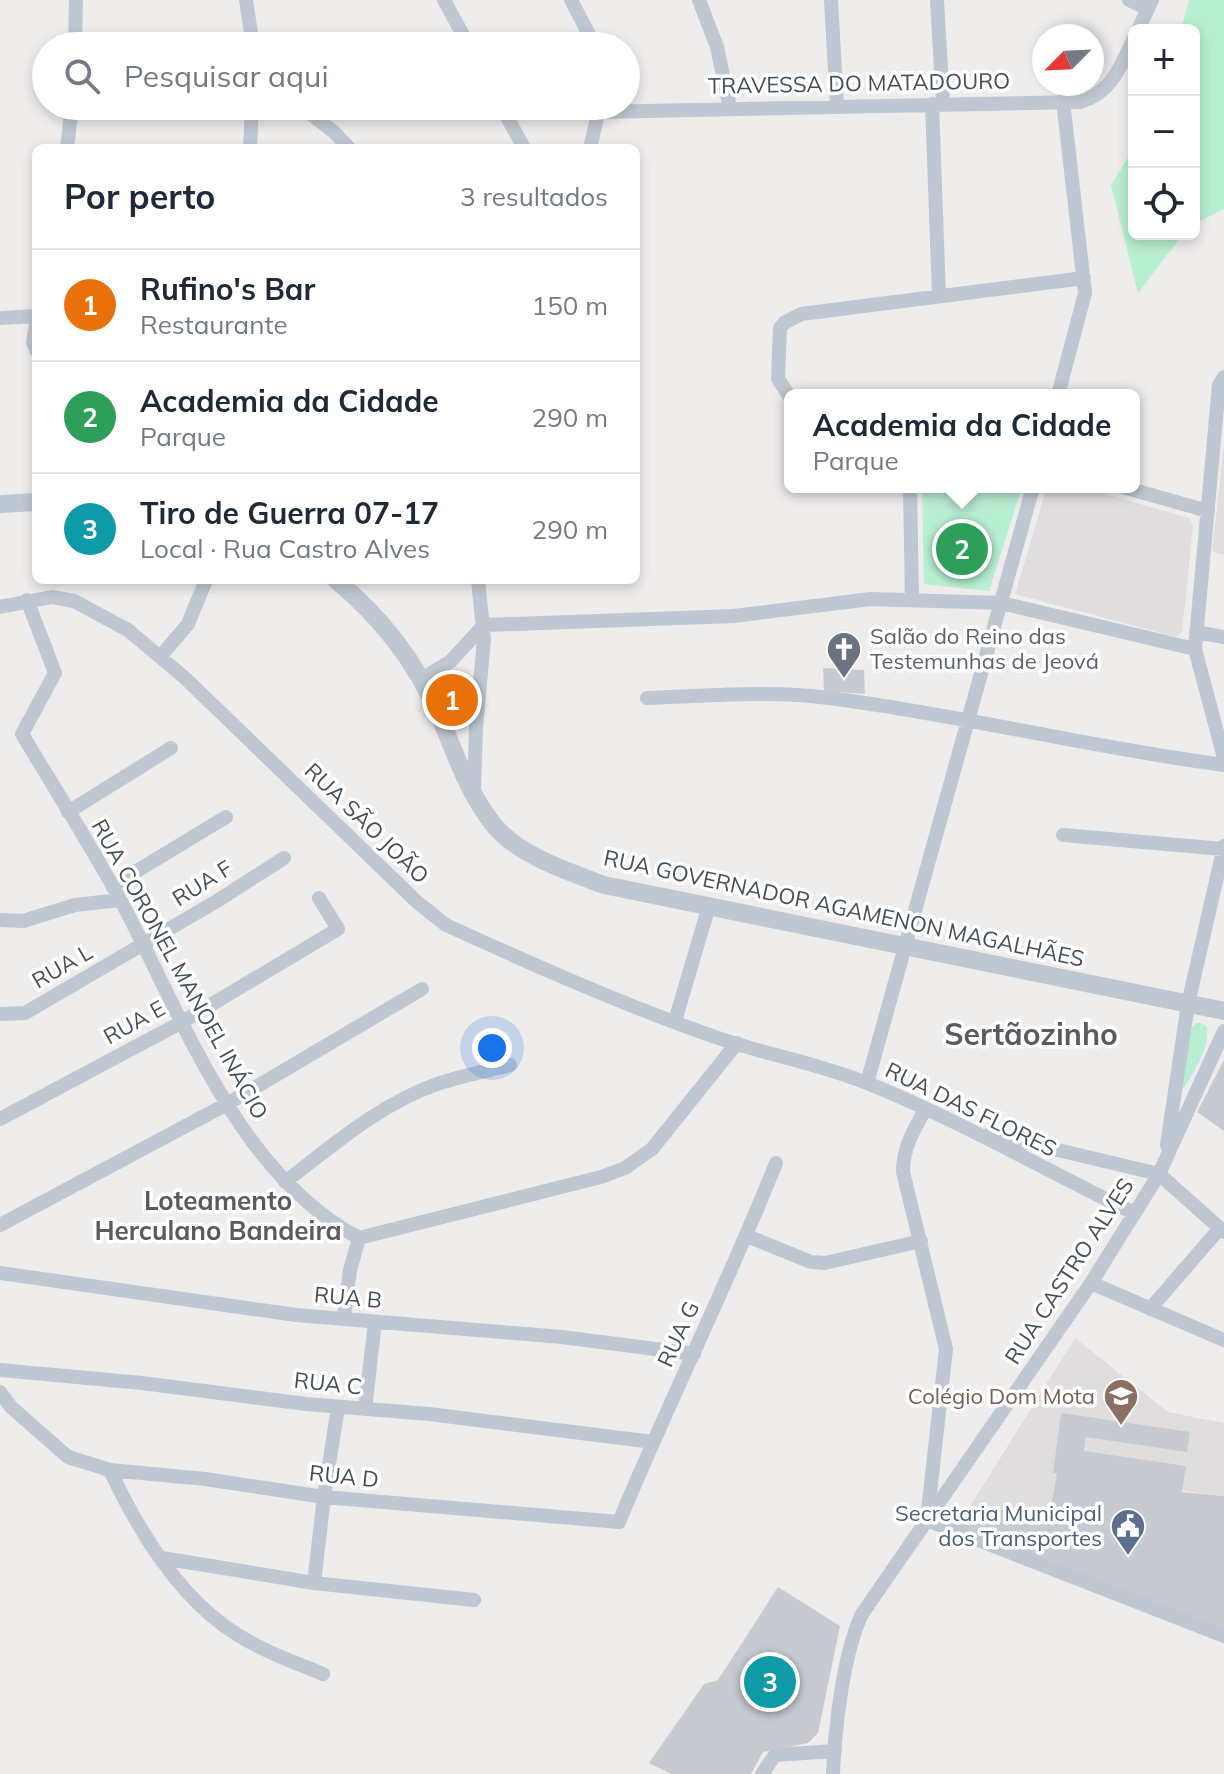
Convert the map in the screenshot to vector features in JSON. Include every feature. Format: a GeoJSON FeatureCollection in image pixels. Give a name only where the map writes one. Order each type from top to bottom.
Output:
{"type":"FeatureCollection","features":[{"type":"Feature","properties":{"kind":"street"},"geometry":{"type":"LineString","coordinates":[[75,32],[76,0]]}},
{"type":"Feature","properties":{"kind":"street"},"geometry":{"type":"LineString","coordinates":[[246,0],[251,32]]}},
{"type":"Feature","properties":{"kind":"street"},"geometry":{"type":"LineString","coordinates":[[444,0],[461,32]]}},
{"type":"Feature","properties":{"kind":"street"},"geometry":{"type":"LineString","coordinates":[[571,0],[588,32]]}},
{"type":"Feature","properties":{"kind":"street"},"geometry":{"type":"LineString","coordinates":[[699,0],[717,47],[730,108]]}},
{"type":"Feature","properties":{"kind":"street"},"geometry":{"type":"LineString","coordinates":[[831,0],[837,106]]}},
{"type":"Feature","properties":{"kind":"street"},"geometry":{"type":"LineString","coordinates":[[937,0],[939,296]]}},
{"type":"Feature","properties":{"kind":"street"},"geometry":{"type":"LineString","coordinates":[[1129,0],[1150,4],[1141,24]]}},
{"type":"Feature","properties":{"kind":"street","name":"TRAVESSA DO MATADOURO"},"geometry":{"type":"LineString","coordinates":[[640,109],[1080,102],[1105,89],[1114,80],[1128,51]]}},
{"type":"Feature","properties":{"kind":"street"},"geometry":{"type":"LineString","coordinates":[[1060,389],[1085,293],[1063,101]]}},
{"type":"Feature","properties":{"kind":"street"},"geometry":{"type":"LineString","coordinates":[[67,144],[70,120]]}},
{"type":"Feature","properties":{"kind":"street"},"geometry":{"type":"LineString","coordinates":[[250,144],[251,120]]}},
{"type":"Feature","properties":{"kind":"street"},"geometry":{"type":"LineString","coordinates":[[316,120],[344,144]]}},
{"type":"Feature","properties":{"kind":"street"},"geometry":{"type":"LineString","coordinates":[[509,120],[522,144]]}},
{"type":"Feature","properties":{"kind":"street"},"geometry":{"type":"LineString","coordinates":[[591,144],[596,120]]}},
{"type":"Feature","properties":{"kind":"street"},"geometry":{"type":"LineString","coordinates":[[785,389],[778,379],[780,328],[801,314],[1084,278]]}},
{"type":"Feature","properties":{"kind":"street"},"geometry":{"type":"LineString","coordinates":[[0,318],[32,316]]}},
{"type":"Feature","properties":{"kind":"street"},"geometry":{"type":"LineString","coordinates":[[1224,377],[1219,385],[1195,649],[1224,758]]}},
{"type":"Feature","properties":{"kind":"street"},"geometry":{"type":"LineString","coordinates":[[1140,492],[1208,511]]}},
{"type":"Feature","properties":{"kind":"street"},"geometry":{"type":"LineString","coordinates":[[910,493],[912,600]]}},
{"type":"Feature","properties":{"kind":"street"},"geometry":{"type":"LineString","coordinates":[[867,1083],[1031,493]]}},
{"type":"Feature","properties":{"kind":"street"},"geometry":{"type":"LineString","coordinates":[[0,504],[32,502]]}},
{"type":"Feature","properties":{"kind":"street"},"geometry":{"type":"LineString","coordinates":[[160,657],[188,624],[204,584]]}},
{"type":"Feature","properties":{"kind":"street","name":"RUA GOVERNADOR AGAMENON MAGALHÃES"},"geometry":{"type":"LineString","coordinates":[[340,584],[407,654],[422,679],[474,793],[493,824],[516,845],[564,869],[604,885],[1224,1011]]}},
{"type":"Feature","properties":{"kind":"street"},"geometry":{"type":"LineString","coordinates":[[474,793],[484,625],[479,584]]}},
{"type":"Feature","properties":{"kind":"street","name":"RUA SÃO JOÃO"},"geometry":{"type":"LineString","coordinates":[[0,607],[52,597],[74,601],[128,630],[258,747],[417,902],[446,925],[590,988],[737,1043]]}},
{"type":"Feature","properties":{"kind":"street"},"geometry":{"type":"LineString","coordinates":[[422,679],[451,661],[484,625],[734,616],[871,599],[1001,603],[1195,649]]}},
{"type":"Feature","properties":{"kind":"street","name":"RUA CORONEL MANOEL INÁCIO"},"geometry":{"type":"LineString","coordinates":[[27,600],[55,673],[22,734],[120,900],[182,1022],[246,1136],[285,1182],[334,1225],[359,1238]]}},
{"type":"Feature","properties":{"kind":"street"},"geometry":{"type":"LineString","coordinates":[[1196,632],[1224,637]]}},
{"type":"Feature","properties":{"kind":"street"},"geometry":{"type":"LineString","coordinates":[[647,698],[771,694],[828,698],[1043,733],[1136,754],[1224,765]]}},
{"type":"Feature","properties":{"kind":"street"},"geometry":{"type":"LineString","coordinates":[[68,812],[171,748]]}},
{"type":"Feature","properties":{"kind":"street"},"geometry":{"type":"LineString","coordinates":[[112,886],[226,817]]}},
{"type":"Feature","properties":{"kind":"street"},"geometry":{"type":"LineString","coordinates":[[1063,835],[1224,848],[1188,1004],[1162,1167]]}},
{"type":"Feature","properties":{"kind":"street","name":"RUA F"},"geometry":{"type":"LineString","coordinates":[[143,945],[284,858]]}},
{"type":"Feature","properties":{"kind":"street","name":"RUA E"},"geometry":{"type":"LineString","coordinates":[[0,1119],[182,1022],[338,929],[319,898]]}},
{"type":"Feature","properties":{"kind":"street"},"geometry":{"type":"LineString","coordinates":[[0,920],[23,921],[75,905],[120,900]]}},
{"type":"Feature","properties":{"kind":"street"},"geometry":{"type":"LineString","coordinates":[[675,1021],[709,906]]}},
{"type":"Feature","properties":{"kind":"street","name":"RUA L"},"geometry":{"type":"LineString","coordinates":[[0,1014],[25,1013],[143,945]]}},
{"type":"Feature","properties":{"kind":"street"},"geometry":{"type":"LineString","coordinates":[[0,1225],[227,1104],[422,989]]}},
{"type":"Feature","properties":{"kind":"street","name":"RUA CASTRO ALVES"},"geometry":{"type":"LineString","coordinates":[[833,1774],[846,1665],[853,1632],[862,1614],[1091,1283],[1162,1167],[1224,1031]]}},
{"type":"Feature","properties":{"kind":"street"},"geometry":{"type":"LineString","coordinates":[[344,1317],[350,1270],[359,1238],[601,1177],[625,1168],[652,1149],[737,1043]]}},
{"type":"Feature","properties":{"kind":"street","name":"RUA DAS FLORES"},"geometry":{"type":"LineString","coordinates":[[737,1043],[867,1083],[974,1130],[1028,1162],[1134,1213]]}},
{"type":"Feature","properties":{"kind":"street"},"geometry":{"type":"LineString","coordinates":[[285,1182],[355,1128],[409,1096],[437,1084],[510,1065]]}},
{"type":"Feature","properties":{"kind":"street"},"geometry":{"type":"LineString","coordinates":[[925,1110],[906,1146],[903,1172],[946,1349],[927,1520],[1224,1636]]}},
{"type":"Feature","properties":{"kind":"street"},"geometry":{"type":"LineString","coordinates":[[974,1130],[1162,1167],[1220,1229],[1150,1309]]}},
{"type":"Feature","properties":{"kind":"street","name":"RUA G"},"geometry":{"type":"LineString","coordinates":[[619,1522],[747,1236],[776,1163]]}},
{"type":"Feature","properties":{"kind":"street"},"geometry":{"type":"LineString","coordinates":[[747,1236],[811,1262],[825,1263],[921,1241]]}},
{"type":"Feature","properties":{"kind":"street","name":"RUA B"},"geometry":{"type":"LineString","coordinates":[[0,1273],[250,1309],[562,1337],[694,1354]]}},
{"type":"Feature","properties":{"kind":"street"},"geometry":{"type":"LineString","coordinates":[[1091,1283],[1224,1340]]}},
{"type":"Feature","properties":{"kind":"street"},"geometry":{"type":"LineString","coordinates":[[365,1409],[375,1322]]}},
{"type":"Feature","properties":{"kind":"street","name":"RUA C"},"geometry":{"type":"LineString","coordinates":[[0,1370],[429,1414],[653,1442]]}},
{"type":"Feature","properties":{"kind":"street","name":"RUA D"},"geometry":{"type":"LineString","coordinates":[[0,1392],[11,1407],[68,1457],[110,1470],[205,1479],[324,1497],[619,1522]]}},
{"type":"Feature","properties":{"kind":"street"},"geometry":{"type":"LineString","coordinates":[[314,1583],[338,1407]]}},
{"type":"Feature","properties":{"kind":"street"},"geometry":{"type":"LineString","coordinates":[[110,1470],[128,1509],[183,1586],[209,1613],[265,1651],[323,1674]]}},
{"type":"Feature","properties":{"kind":"street"},"geometry":{"type":"LineString","coordinates":[[162,1558],[314,1583],[474,1600]]}},
{"type":"Feature","properties":{"kind":"street"},"geometry":{"type":"LineString","coordinates":[[762,1774],[775,1755],[835,1751]]}},
{"type":"Feature","properties":{"kind":"shaded area"},"geometry":{"type":"Polygon","coordinates":[[[1224,445],[1224,555],[1212,551],[1224,445]]]}},
{"type":"Feature","properties":{"kind":"shaded area"},"geometry":{"type":"Polygon","coordinates":[[[1045,493],[1102,493],[1189,518],[1193,526],[1182,632],[1176,637],[1015,594],[1045,493]]]}},
{"type":"Feature","properties":{"kind":"shaded area","name":"Colégio Dom Mota"},"geometry":{"type":"Polygon","coordinates":[[[1075,1338],[1168,1412],[1224,1423],[1224,1496],[1057,1474],[1050,1512],[969,1508],[1075,1338]]]}},
{"type":"Feature","properties":{"kind":"green space"},"geometry":{"type":"Polygon","coordinates":[[[1189,0],[1224,0],[1224,209],[1200,221],[1200,24],[1183,24],[1189,0]]]}},
{"type":"Feature","properties":{"kind":"green space"},"geometry":{"type":"Polygon","coordinates":[[[1128,158],[1128,240],[1178,240],[1138,293],[1111,185],[1128,158]]]}},
{"type":"Feature","properties":{"kind":"green space"},"geometry":{"type":"Polygon","coordinates":[[[922,493],[1020,493],[989,591],[924,584],[922,493]]]}},
{"type":"Feature","properties":{"kind":"green space"},"geometry":{"type":"Polygon","coordinates":[[[1196,1023],[1207,1027],[1206,1043],[1184,1088],[1179,1087],[1191,1029],[1196,1023]]]}},
{"type":"Feature","properties":{"kind":"building","name":"Salão do Reino das Testemunhas de Jeová"},"geometry":{"type":"Polygon","coordinates":[[[823,668],[864,670],[865,694],[824,691],[823,668]]]}},
{"type":"Feature","properties":{"kind":"building"},"geometry":{"type":"Polygon","coordinates":[[[454,674],[472,717],[457,726],[450,726],[432,684],[454,674]]]}},
{"type":"Feature","properties":{"kind":"building"},"geometry":{"type":"Polygon","coordinates":[[[1224,1060],[1224,1131],[1197,1112],[1224,1060]]]}},
{"type":"Feature","properties":{"kind":"building","name":"Secretaria Municipal dos Transportes"},"geometry":{"type":"Polygon","coordinates":[[[1061,1413],[1190,1432],[1187,1452],[1086,1437],[1084,1451],[1186,1466],[1182,1492],[1224,1496],[1224,1630],[956,1527],[969,1508],[1050,1512],[1057,1473],[1053,1473],[1061,1413]]]}},
{"type":"Feature","properties":{"kind":"building"},"geometry":{"type":"Polygon","coordinates":[[[778,1587],[840,1626],[818,1733],[808,1743],[763,1752],[751,1774],[671,1774],[649,1763],[704,1684],[718,1680],[778,1587]]]}},
{"type":"Feature","properties":{"kind":"place","name":"Academia da Cidade"},"geometry":{"type":"Point","coordinates":[962,549]}},
{"type":"Feature","properties":{"kind":"place","name":"Salão do Reino das Testemunhas de Jeová"},"geometry":{"type":"Point","coordinates":[844,680]}},
{"type":"Feature","properties":{"kind":"place","name":"Rufino's Bar"},"geometry":{"type":"Point","coordinates":[452,700]}},
{"type":"Feature","properties":{"kind":"place","name":"Colégio Dom Mota"},"geometry":{"type":"Point","coordinates":[1121,1427]}},
{"type":"Feature","properties":{"kind":"place","name":"Secretaria Municipal dos Transportes"},"geometry":{"type":"Point","coordinates":[1128,1557]}},
{"type":"Feature","properties":{"kind":"place","name":"Tiro de Guerra 07-17"},"geometry":{"type":"Point","coordinates":[770,1682]}},
{"type":"Feature","properties":{"kind":"district","name":"Sertãozinho"},"geometry":{"type":"Point","coordinates":[1031,1034]}},
{"type":"Feature","properties":{"kind":"district","name":"Loteamento Herculano Bandeira"},"geometry":{"type":"Point","coordinates":[218,1215]}}]}
